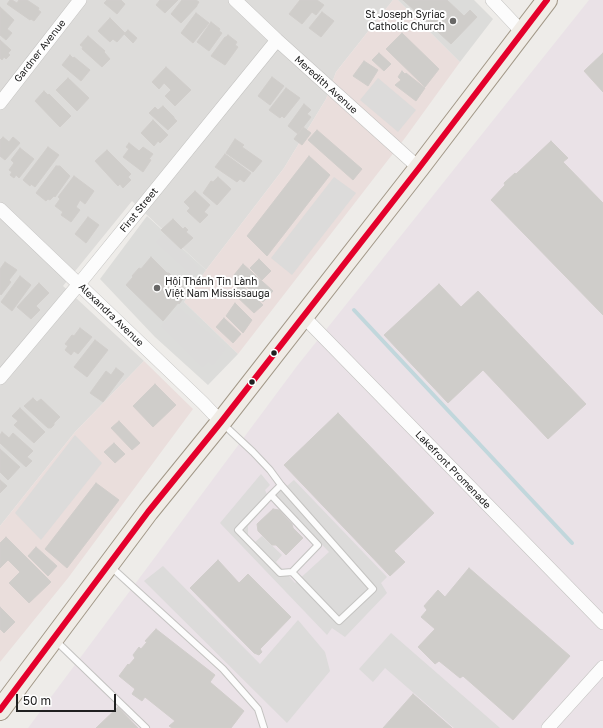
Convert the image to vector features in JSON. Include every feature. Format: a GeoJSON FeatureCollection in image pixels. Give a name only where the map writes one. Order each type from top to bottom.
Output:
{"type":"FeatureCollection","features":[{"type":"Feature","properties":{"kind":"main road"},"geometry":{"type":"LineString","coordinates":[[0,710],[148,512],[221,422],[419,168],[547,0]]}},
{"type":"Feature","properties":{"kind":"street","name":"Gardner Avenue"},"geometry":{"type":"LineString","coordinates":[[0,103],[80,0]]}},
{"type":"Feature","properties":{"kind":"street","name":"Meredith Avenue"},"geometry":{"type":"LineString","coordinates":[[235,0],[276,40],[419,168]]}},
{"type":"Feature","properties":{"kind":"street"},"geometry":{"type":"LineString","coordinates":[[492,0],[522,32]]}},
{"type":"Feature","properties":{"kind":"street","name":"First Street"},"geometry":{"type":"LineString","coordinates":[[0,378],[79,284],[276,40]]}},
{"type":"Feature","properties":{"kind":"street","name":"Alexandra Avenue"},"geometry":{"type":"LineString","coordinates":[[0,209],[204,403],[221,422]]}},
{"type":"Feature","properties":{"kind":"street","name":"Lakefront Promenade"},"geometry":{"type":"LineString","coordinates":[[303,316],[603,624]]}},
{"type":"Feature","properties":{"kind":"street"},"geometry":{"type":"LineString","coordinates":[[548,728],[603,667]]}},
{"type":"Feature","properties":{"kind":"lane"},"geometry":{"type":"LineString","coordinates":[[221,422],[254,452],[281,485],[373,589],[339,621],[292,572]]}},
{"type":"Feature","properties":{"kind":"lane"},"geometry":{"type":"LineString","coordinates":[[271,495],[318,545],[292,572],[280,573],[238,530],[271,495],[281,485]]}},
{"type":"Feature","properties":{"kind":"lane"},"geometry":{"type":"LineString","coordinates":[[108,565],[223,669],[258,709],[264,728]]}},
{"type":"Feature","properties":{"kind":"lane"},"geometry":{"type":"LineString","coordinates":[[54,639],[146,728]]}},
{"type":"Feature","properties":{"kind":"shaded area"},"geometry":{"type":"Polygon","coordinates":[[[0,0],[393,0],[336,72],[326,99],[284,168],[206,270],[132,201],[63,286],[144,361],[75,432],[0,526],[0,0]]]}},
{"type":"Feature","properties":{"kind":"shaded area"},"geometry":{"type":"Polygon","coordinates":[[[393,0],[398,0],[460,62],[405,138],[238,354],[184,302],[206,270],[284,168],[326,99],[336,72],[393,0]]]}},
{"type":"Feature","properties":{"kind":"shaded area"},"geometry":{"type":"Polygon","coordinates":[[[398,0],[474,0],[493,19],[460,62],[398,0]]]}},
{"type":"Feature","properties":{"kind":"shaded area"},"geometry":{"type":"Polygon","coordinates":[[[589,0],[603,0],[603,728],[28,728],[297,366],[589,0]]]}},
{"type":"Feature","properties":{"kind":"shaded area"},"geometry":{"type":"Polygon","coordinates":[[[378,78],[416,110],[398,132],[360,100],[378,78]]]}},
{"type":"Feature","properties":{"kind":"shaded area"},"geometry":{"type":"Polygon","coordinates":[[[334,177],[356,193],[292,275],[271,258],[334,177]]]}},
{"type":"Feature","properties":{"kind":"shaded area"},"geometry":{"type":"Polygon","coordinates":[[[147,216],[206,270],[184,302],[238,354],[208,385],[155,337],[100,279],[147,216]]]}},
{"type":"Feature","properties":{"kind":"shaded area"},"geometry":{"type":"Polygon","coordinates":[[[164,235],[199,268],[192,275],[156,242],[164,235]]]}},
{"type":"Feature","properties":{"kind":"shaded area"},"geometry":{"type":"Polygon","coordinates":[[[179,308],[226,348],[213,365],[208,361],[202,368],[161,327],[179,308]]]}},
{"type":"Feature","properties":{"kind":"shaded area"},"geometry":{"type":"Polygon","coordinates":[[[144,361],[193,409],[68,578],[0,662],[0,526],[75,432],[144,361]]]}},
{"type":"Feature","properties":{"kind":"shaded area"},"geometry":{"type":"Polygon","coordinates":[[[75,435],[102,463],[41,540],[15,513],[75,435]]]}},
{"type":"Feature","properties":{"kind":"shaded area"},"geometry":{"type":"Polygon","coordinates":[[[261,474],[270,485],[265,490],[270,501],[248,526],[248,537],[254,543],[262,536],[282,555],[276,562],[295,583],[329,552],[272,492],[281,485],[287,486],[294,480],[387,577],[381,583],[387,593],[345,637],[332,628],[327,635],[220,523],[261,474]]]}},
{"type":"Feature","properties":{"kind":"shaded area"},"geometry":{"type":"Polygon","coordinates":[[[163,566],[260,664],[298,620],[325,652],[330,671],[287,723],[144,581],[163,566]]]}},
{"type":"Feature","properties":{"kind":"shaded area"},"geometry":{"type":"Polygon","coordinates":[[[391,633],[500,728],[454,728],[385,668],[373,682],[359,669],[391,633]]]}},
{"type":"Feature","properties":{"kind":"building"},"geometry":{"type":"Polygon","coordinates":[[[10,0],[17,3],[19,0],[27,0],[39,8],[38,10],[41,12],[34,21],[31,19],[30,20],[7,4],[10,0]]]}},
{"type":"Feature","properties":{"kind":"building"},"geometry":{"type":"Polygon","coordinates":[[[107,0],[121,0],[125,4],[117,14],[104,3],[107,0]]]}},
{"type":"Feature","properties":{"kind":"building"},"geometry":{"type":"Polygon","coordinates":[[[160,0],[178,0],[165,13],[156,5],[160,0]]]}},
{"type":"Feature","properties":{"kind":"building"},"geometry":{"type":"Polygon","coordinates":[[[182,0],[196,0],[199,2],[181,23],[171,14],[182,0]]]}},
{"type":"Feature","properties":{"kind":"building"},"geometry":{"type":"Polygon","coordinates":[[[300,0],[317,0],[324,5],[316,15],[312,12],[302,24],[289,14],[300,0]]]}},
{"type":"Feature","properties":{"kind":"building"},"geometry":{"type":"Polygon","coordinates":[[[403,0],[447,0],[464,16],[470,10],[477,17],[451,44],[403,0]]]}},
{"type":"Feature","properties":{"kind":"building"},"geometry":{"type":"Polygon","coordinates":[[[0,7],[14,20],[7,29],[12,33],[6,40],[0,35],[0,7]]]}},
{"type":"Feature","properties":{"kind":"building"},"geometry":{"type":"Polygon","coordinates":[[[322,12],[334,21],[321,37],[309,28],[322,12]]]}},
{"type":"Feature","properties":{"kind":"building"},"geometry":{"type":"Polygon","coordinates":[[[196,13],[209,23],[193,43],[181,33],[196,13]]]}},
{"type":"Feature","properties":{"kind":"building"},"geometry":{"type":"Polygon","coordinates":[[[110,18],[125,33],[117,42],[113,39],[110,42],[98,31],[110,18]]]}},
{"type":"Feature","properties":{"kind":"building"},"geometry":{"type":"Polygon","coordinates":[[[211,22],[220,29],[219,31],[222,33],[209,51],[197,42],[211,22]]]}},
{"type":"Feature","properties":{"kind":"building"},"geometry":{"type":"Polygon","coordinates":[[[128,30],[137,38],[133,43],[124,34],[128,30]]]}},
{"type":"Feature","properties":{"kind":"building"},"geometry":{"type":"Polygon","coordinates":[[[402,33],[439,69],[425,87],[386,49],[402,33]]]}},
{"type":"Feature","properties":{"kind":"building"},"geometry":{"type":"Polygon","coordinates":[[[228,35],[237,42],[235,45],[238,47],[225,65],[211,56],[228,35]]]}},
{"type":"Feature","properties":{"kind":"building"},"geometry":{"type":"Polygon","coordinates":[[[88,36],[105,51],[104,52],[110,59],[102,67],[82,49],[83,47],[80,45],[88,36]]]}},
{"type":"Feature","properties":{"kind":"building"},"geometry":{"type":"Polygon","coordinates":[[[0,40],[11,50],[8,53],[10,55],[6,59],[4,57],[2,60],[0,58],[0,40]]]}},
{"type":"Feature","properties":{"kind":"building"},"geometry":{"type":"Polygon","coordinates":[[[379,53],[391,64],[384,71],[372,60],[379,53]]]}},
{"type":"Feature","properties":{"kind":"building"},"geometry":{"type":"Polygon","coordinates":[[[603,53],[603,92],[584,71],[603,53]]]}},
{"type":"Feature","properties":{"kind":"building"},"geometry":{"type":"Polygon","coordinates":[[[70,55],[90,70],[81,81],[62,65],[70,55]]]}},
{"type":"Feature","properties":{"kind":"building"},"geometry":{"type":"Polygon","coordinates":[[[364,61],[378,70],[368,86],[353,76],[364,61]]]}},
{"type":"Feature","properties":{"kind":"building"},"geometry":{"type":"Polygon","coordinates":[[[166,67],[191,90],[175,106],[165,96],[171,90],[164,83],[159,89],[152,82],[166,67]]]}},
{"type":"Feature","properties":{"kind":"building"},"geometry":{"type":"Polygon","coordinates":[[[402,71],[425,88],[416,101],[395,85],[401,80],[398,77],[402,71]]]}},
{"type":"Feature","properties":{"kind":"building"},"geometry":{"type":"Polygon","coordinates":[[[272,77],[284,86],[270,105],[258,96],[272,77]]]}},
{"type":"Feature","properties":{"kind":"building"},"geometry":{"type":"Polygon","coordinates":[[[68,78],[89,98],[77,111],[56,90],[68,78]]]}},
{"type":"Feature","properties":{"kind":"building"},"geometry":{"type":"Polygon","coordinates":[[[286,88],[300,98],[284,118],[282,116],[280,118],[269,110],[286,88]]]}},
{"type":"Feature","properties":{"kind":"building"},"geometry":{"type":"Polygon","coordinates":[[[44,91],[71,116],[60,127],[35,101],[44,91]]]}},
{"type":"Feature","properties":{"kind":"building"},"geometry":{"type":"Polygon","coordinates":[[[304,104],[311,110],[307,114],[311,117],[298,134],[288,126],[304,104]]]}},
{"type":"Feature","properties":{"kind":"building"},"geometry":{"type":"Polygon","coordinates":[[[163,106],[177,121],[168,130],[149,113],[155,107],[158,110],[163,106]]]}},
{"type":"Feature","properties":{"kind":"building"},"geometry":{"type":"Polygon","coordinates":[[[153,120],[168,135],[160,143],[158,141],[154,146],[141,133],[153,120]]]}},
{"type":"Feature","properties":{"kind":"building"},"geometry":{"type":"Polygon","coordinates":[[[303,127],[311,133],[302,145],[294,139],[303,127]]]}},
{"type":"Feature","properties":{"kind":"building"},"geometry":{"type":"Polygon","coordinates":[[[317,130],[362,169],[353,180],[308,140],[317,130]]]}},
{"type":"Feature","properties":{"kind":"building"},"geometry":{"type":"Polygon","coordinates":[[[3,137],[9,142],[13,137],[20,143],[5,160],[0,156],[0,140],[3,137]]]}},
{"type":"Feature","properties":{"kind":"building"},"geometry":{"type":"Polygon","coordinates":[[[235,139],[244,145],[242,147],[262,161],[253,172],[226,153],[235,139]]]}},
{"type":"Feature","properties":{"kind":"building"},"geometry":{"type":"Polygon","coordinates":[[[551,141],[568,158],[563,162],[603,203],[603,315],[491,200],[505,185],[504,183],[515,173],[516,174],[551,141]]]}},
{"type":"Feature","properties":{"kind":"building"},"geometry":{"type":"Polygon","coordinates":[[[129,143],[139,151],[143,147],[153,154],[143,172],[123,157],[129,149],[126,147],[129,143]]]}},
{"type":"Feature","properties":{"kind":"building"},"geometry":{"type":"Polygon","coordinates":[[[48,147],[59,155],[35,187],[31,184],[30,186],[23,180],[48,147]]]}},
{"type":"Feature","properties":{"kind":"building"},"geometry":{"type":"Polygon","coordinates":[[[20,148],[34,159],[19,178],[16,175],[14,178],[10,175],[12,172],[9,170],[14,163],[11,160],[20,148]]]}},
{"type":"Feature","properties":{"kind":"building"},"geometry":{"type":"Polygon","coordinates":[[[107,150],[131,174],[128,177],[131,180],[123,188],[120,184],[118,186],[95,161],[107,150]]]}},
{"type":"Feature","properties":{"kind":"building"},"geometry":{"type":"Polygon","coordinates":[[[225,154],[251,173],[244,182],[240,179],[237,182],[215,167],[225,154]]]}},
{"type":"Feature","properties":{"kind":"building"},"geometry":{"type":"Polygon","coordinates":[[[309,156],[330,175],[267,256],[247,236],[309,156]]]}},
{"type":"Feature","properties":{"kind":"building"},"geometry":{"type":"Polygon","coordinates":[[[56,166],[60,166],[70,176],[55,197],[54,196],[50,200],[48,199],[46,201],[36,193],[56,166]]]}},
{"type":"Feature","properties":{"kind":"building"},"geometry":{"type":"Polygon","coordinates":[[[74,176],[94,191],[85,204],[80,200],[76,207],[80,210],[71,222],[61,215],[63,212],[55,206],[60,199],[58,197],[74,176]]]}},
{"type":"Feature","properties":{"kind":"building"},"geometry":{"type":"Polygon","coordinates":[[[218,177],[231,189],[217,205],[203,193],[211,181],[213,182],[218,177]]]}},
{"type":"Feature","properties":{"kind":"building"},"geometry":{"type":"Polygon","coordinates":[[[195,191],[210,205],[204,212],[208,215],[200,223],[187,211],[190,208],[184,202],[195,191]]]}},
{"type":"Feature","properties":{"kind":"building"},"geometry":{"type":"Polygon","coordinates":[[[88,217],[99,225],[86,243],[75,234],[88,217]]]}},
{"type":"Feature","properties":{"kind":"building"},"geometry":{"type":"Polygon","coordinates":[[[173,219],[183,229],[185,227],[188,230],[186,232],[193,238],[181,249],[161,230],[173,219]]]}},
{"type":"Feature","properties":{"kind":"building","name":"Hội Thánh Tin Lành Việt Nam Mississauga"},"geometry":{"type":"Polygon","coordinates":[[[151,257],[188,292],[163,321],[126,285],[139,268],[141,269],[151,257]]]}},
{"type":"Feature","properties":{"kind":"building"},"geometry":{"type":"Polygon","coordinates":[[[259,259],[271,271],[262,280],[250,268],[259,259]]]}},
{"type":"Feature","properties":{"kind":"building"},"geometry":{"type":"Polygon","coordinates":[[[5,262],[17,270],[9,280],[11,282],[1,295],[0,269],[5,262]]]}},
{"type":"Feature","properties":{"kind":"building"},"geometry":{"type":"Polygon","coordinates":[[[243,264],[273,291],[263,302],[234,275],[243,264]]]}},
{"type":"Feature","properties":{"kind":"building"},"geometry":{"type":"Polygon","coordinates":[[[20,276],[31,285],[12,311],[1,302],[20,276]]]}},
{"type":"Feature","properties":{"kind":"building"},"geometry":{"type":"Polygon","coordinates":[[[39,283],[49,293],[36,306],[40,310],[31,319],[17,307],[39,283]]]}},
{"type":"Feature","properties":{"kind":"building"},"geometry":{"type":"Polygon","coordinates":[[[241,284],[263,305],[254,313],[233,293],[241,284]]]}},
{"type":"Feature","properties":{"kind":"building"},"geometry":{"type":"Polygon","coordinates":[[[439,284],[461,307],[478,291],[586,404],[548,439],[483,370],[448,403],[384,335],[439,284]]]}},
{"type":"Feature","properties":{"kind":"building"},"geometry":{"type":"Polygon","coordinates":[[[235,303],[252,320],[243,333],[226,316],[235,303]]]}},
{"type":"Feature","properties":{"kind":"building"},"geometry":{"type":"Polygon","coordinates":[[[224,318],[241,334],[233,343],[216,327],[224,318]]]}},
{"type":"Feature","properties":{"kind":"building"},"geometry":{"type":"Polygon","coordinates":[[[80,328],[92,337],[78,354],[74,351],[71,355],[65,350],[68,346],[65,344],[80,328]]]}},
{"type":"Feature","properties":{"kind":"building"},"geometry":{"type":"Polygon","coordinates":[[[95,340],[108,350],[87,377],[74,367],[95,340]]]}},
{"type":"Feature","properties":{"kind":"building"},"geometry":{"type":"Polygon","coordinates":[[[116,368],[124,374],[103,402],[90,393],[106,371],[111,375],[116,368]]]}},
{"type":"Feature","properties":{"kind":"building"},"geometry":{"type":"Polygon","coordinates":[[[155,384],[176,405],[153,427],[133,406],[155,384]]]}},
{"type":"Feature","properties":{"kind":"building"},"geometry":{"type":"Polygon","coordinates":[[[33,398],[37,402],[41,399],[60,417],[51,428],[48,428],[24,406],[33,398]]]}},
{"type":"Feature","properties":{"kind":"building"},"geometry":{"type":"Polygon","coordinates":[[[20,408],[45,432],[34,443],[14,425],[18,421],[12,416],[20,408]]]}},
{"type":"Feature","properties":{"kind":"building"},"geometry":{"type":"Polygon","coordinates":[[[338,413],[434,513],[394,551],[405,562],[390,576],[284,465],[338,413]]]}},
{"type":"Feature","properties":{"kind":"building"},"geometry":{"type":"Polygon","coordinates":[[[119,421],[140,443],[132,450],[111,428],[119,421]]]}},
{"type":"Feature","properties":{"kind":"building"},"geometry":{"type":"Polygon","coordinates":[[[2,432],[9,438],[13,433],[33,451],[27,457],[32,461],[26,467],[0,443],[0,435],[2,432]]]}},
{"type":"Feature","properties":{"kind":"building"},"geometry":{"type":"Polygon","coordinates":[[[114,443],[125,454],[115,463],[104,452],[114,443]]]}},
{"type":"Feature","properties":{"kind":"building"},"geometry":{"type":"Polygon","coordinates":[[[0,449],[20,467],[8,480],[0,472],[0,449]]]}},
{"type":"Feature","properties":{"kind":"building"},"geometry":{"type":"Polygon","coordinates":[[[0,480],[7,486],[0,493],[0,480]]]}},
{"type":"Feature","properties":{"kind":"building"},"geometry":{"type":"Polygon","coordinates":[[[96,483],[119,500],[67,568],[45,549],[96,483]]]}},
{"type":"Feature","properties":{"kind":"building"},"geometry":{"type":"Polygon","coordinates":[[[273,509],[279,510],[303,538],[286,555],[276,545],[272,545],[258,531],[257,524],[273,509]]]}},
{"type":"Feature","properties":{"kind":"building"},"geometry":{"type":"Polygon","coordinates":[[[6,537],[51,582],[29,603],[9,583],[20,572],[8,560],[0,568],[0,543],[6,537]]]}},
{"type":"Feature","properties":{"kind":"building"},"geometry":{"type":"Polygon","coordinates":[[[36,547],[57,566],[48,576],[28,556],[36,547]]]}},
{"type":"Feature","properties":{"kind":"building"},"geometry":{"type":"Polygon","coordinates":[[[218,560],[239,583],[248,574],[291,617],[260,649],[262,652],[259,655],[254,653],[190,588],[218,560]]]}},
{"type":"Feature","properties":{"kind":"building"},"geometry":{"type":"Polygon","coordinates":[[[469,568],[570,656],[513,720],[463,676],[460,678],[439,661],[435,664],[418,647],[435,629],[421,617],[427,610],[424,606],[438,590],[445,597],[469,568]]]}},
{"type":"Feature","properties":{"kind":"building"},"geometry":{"type":"Polygon","coordinates":[[[0,607],[15,622],[4,633],[0,629],[0,607]]]}},
{"type":"Feature","properties":{"kind":"building"},"geometry":{"type":"Polygon","coordinates":[[[156,629],[215,675],[210,682],[244,711],[231,728],[172,728],[169,726],[175,721],[145,697],[142,701],[132,694],[135,689],[119,676],[128,664],[129,665],[135,658],[133,655],[139,647],[141,649],[147,642],[145,641],[156,629]]]}},
{"type":"Feature","properties":{"kind":"building"},"geometry":{"type":"Polygon","coordinates":[[[413,694],[452,728],[383,728],[413,694]]]}},
{"type":"Feature","properties":{"kind":"building"},"geometry":{"type":"Polygon","coordinates":[[[118,707],[138,728],[96,728],[118,707]]]}},
{"type":"Feature","properties":{"kind":"waterway"},"geometry":{"type":"LineString","coordinates":[[354,310],[572,543]]}},
{"type":"Feature","properties":{"kind":"transit line"},"geometry":{"type":"LineString","coordinates":[[0,710],[148,512],[221,422],[419,168],[547,0]]}},
{"type":"Feature","properties":{"kind":"place","name":"St Joseph Syriac Catholic Church"},"geometry":{"type":"Point","coordinates":[453,21]}},
{"type":"Feature","properties":{"kind":"place","name":"Hội Thánh Tin Lành Việt Nam Mississauga"},"geometry":{"type":"Point","coordinates":[157,288]}}]}
